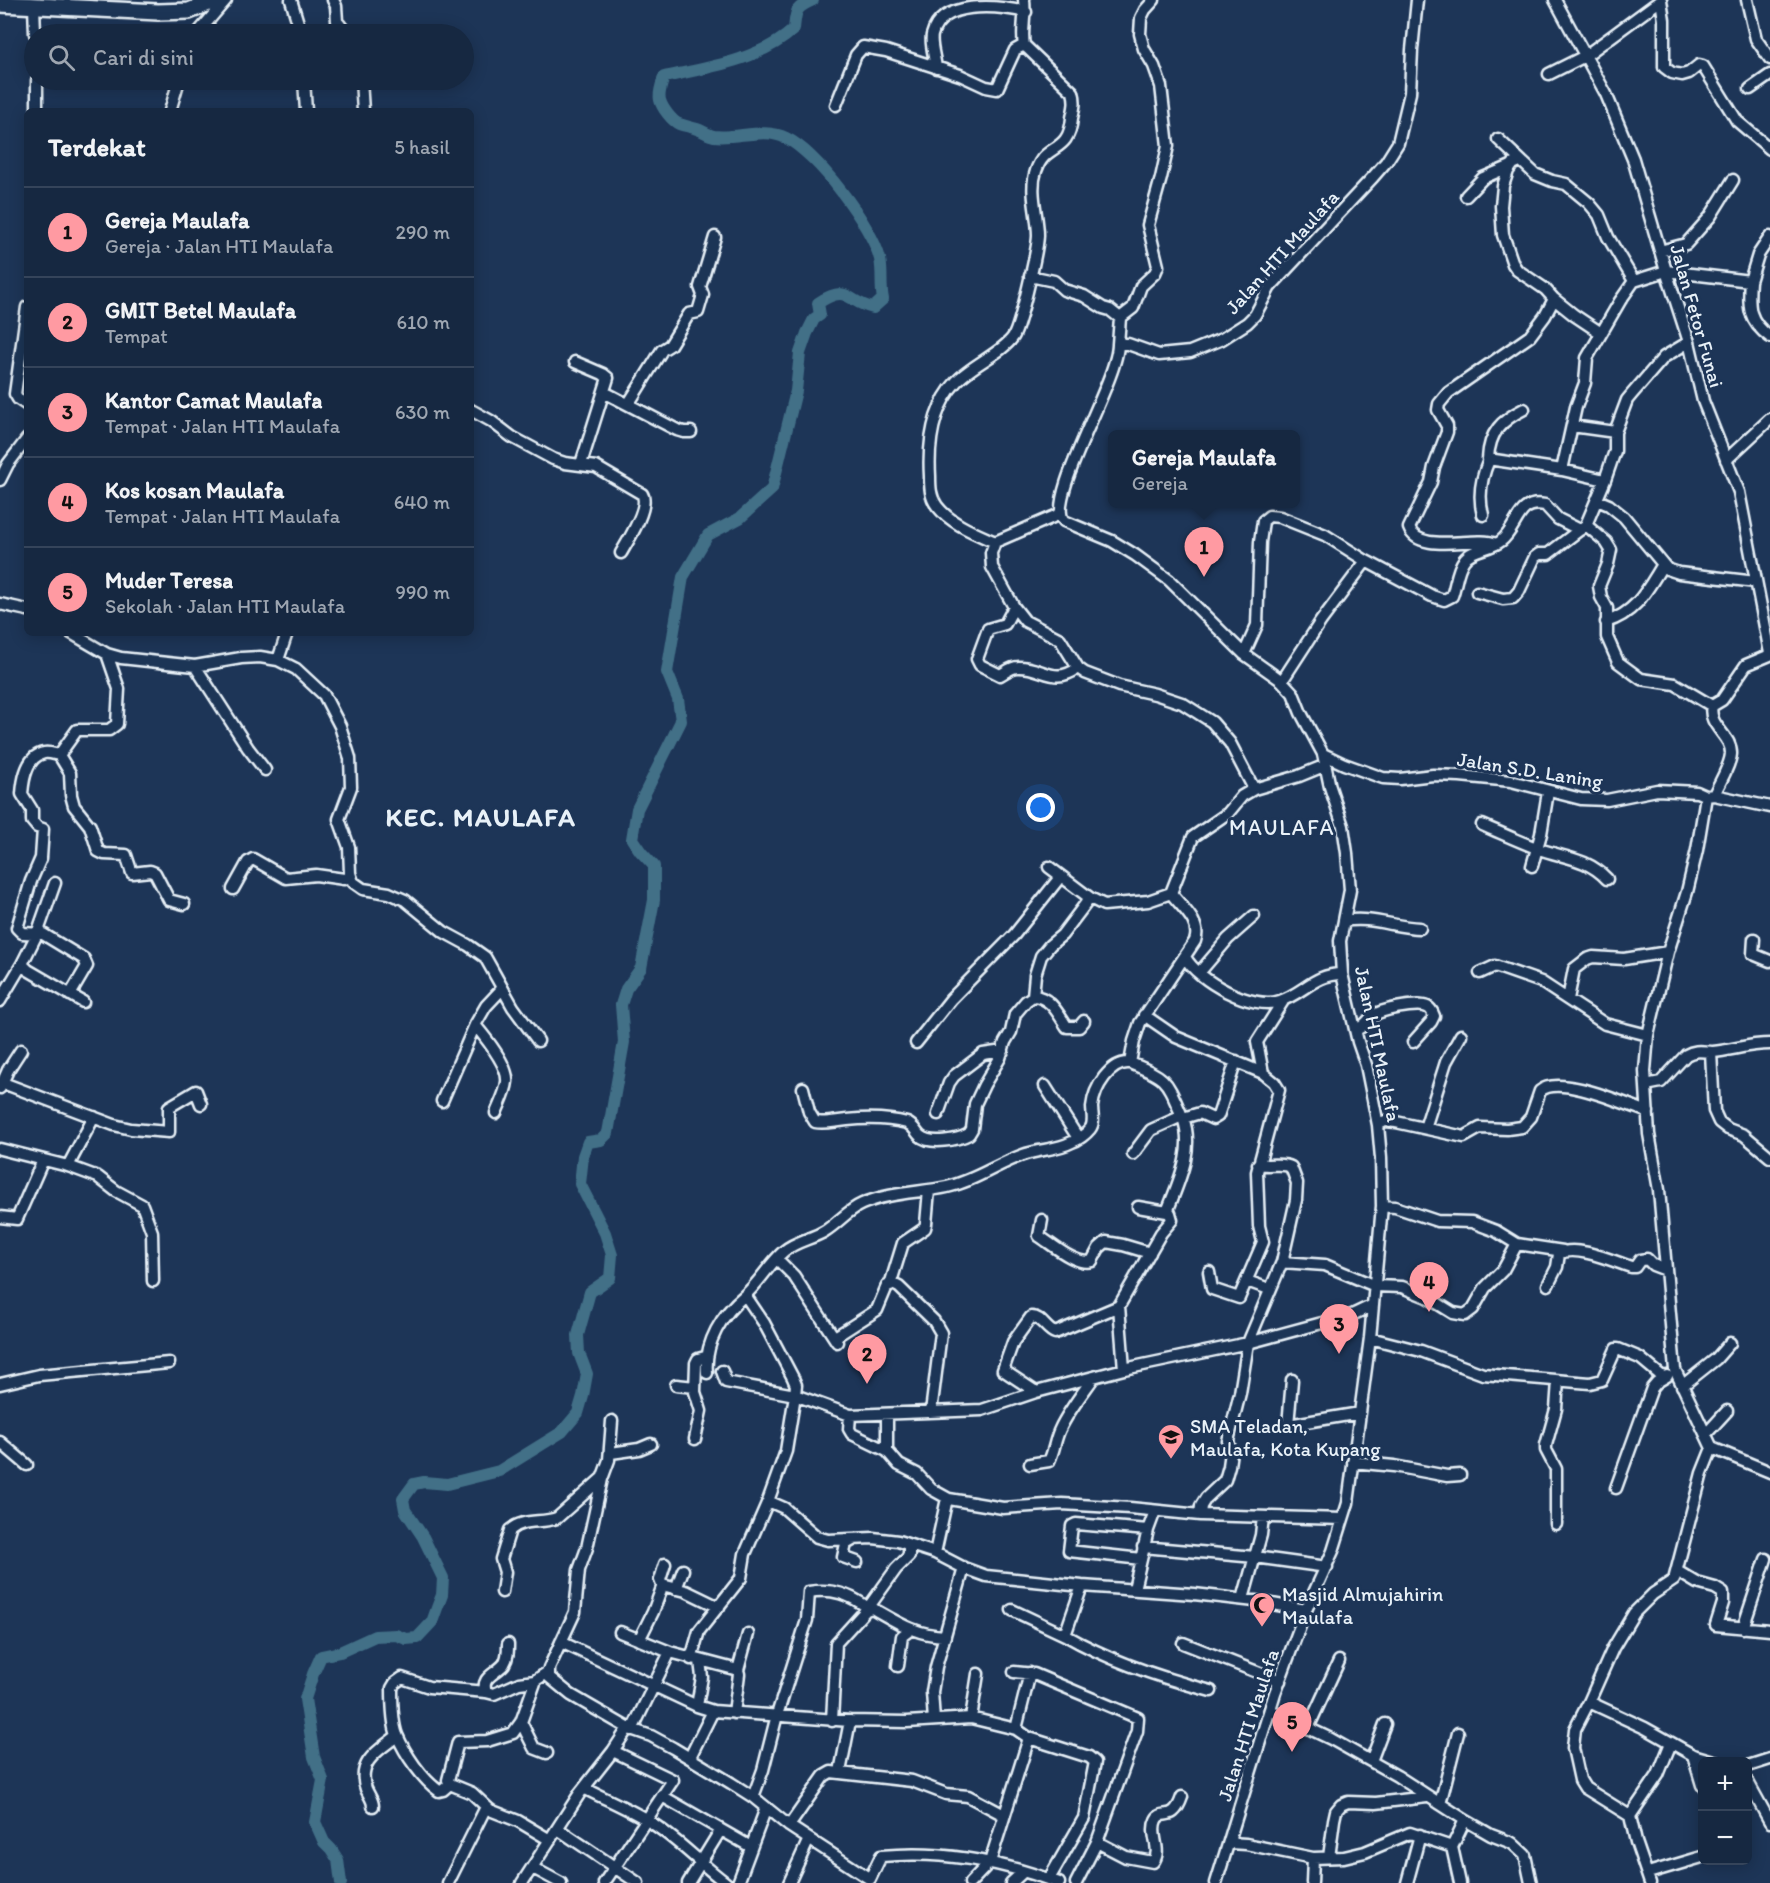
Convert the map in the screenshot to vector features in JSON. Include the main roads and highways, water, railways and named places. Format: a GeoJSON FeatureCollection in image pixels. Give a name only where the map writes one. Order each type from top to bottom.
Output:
{"type":"FeatureCollection","features":[{"type":"Feature","properties":{"kind":"highway"},"geometry":{"type":"LineString","coordinates":[[0,4],[34,6],[60,4],[158,12],[189,11],[216,0]]}},
{"type":"Feature","properties":{"kind":"waterway"},"geometry":{"type":"LineString","coordinates":[[341,1883],[338,1860],[324,1842],[315,1822],[323,1780],[314,1757],[305,1699],[321,1656],[340,1652],[375,1636],[396,1635],[406,1639],[417,1638],[432,1622],[442,1595],[443,1578],[423,1537],[405,1510],[403,1499],[414,1484],[424,1482],[447,1484],[499,1471],[562,1432],[578,1413],[583,1396],[587,1374],[579,1353],[578,1335],[590,1292],[610,1278],[612,1255],[605,1233],[580,1184],[583,1156],[588,1142],[601,1140],[608,1133],[624,1042],[621,1005],[626,989],[641,968],[654,900],[654,866],[632,839],[637,809],[681,721],[678,699],[667,672],[683,577],[708,535],[740,518],[772,489],[796,391],[800,353],[814,319],[820,315],[818,303],[828,297],[842,294],[873,308],[883,299],[880,259],[866,228],[842,192],[799,146],[786,138],[769,133],[710,135],[673,120],[660,100],[664,77],[733,61],[766,48],[781,40],[794,29],[798,10],[813,0]]}},
{"type":"Feature","properties":{"kind":"place","name":"Gereja Maulafa"},"geometry":{"type":"Point","coordinates":[1204,577]}},
{"type":"Feature","properties":{"kind":"place","name":"Kos kosan Maulafa"},"geometry":{"type":"Point","coordinates":[1429,1312]}},
{"type":"Feature","properties":{"kind":"place","name":"Kantor Camat Maulafa"},"geometry":{"type":"Point","coordinates":[1339,1354]}},
{"type":"Feature","properties":{"kind":"place","name":"GMIT Betel Maulafa"},"geometry":{"type":"Point","coordinates":[867,1384]}},
{"type":"Feature","properties":{"kind":"place","name":"SMA Teladan, Maulafa, Kota Kupang"},"geometry":{"type":"Point","coordinates":[1171,1460]}},
{"type":"Feature","properties":{"kind":"place","name":"Masjid Almujahirin Maulafa"},"geometry":{"type":"Point","coordinates":[1262,1628]}},
{"type":"Feature","properties":{"kind":"place","name":"Muder Teresa"},"geometry":{"type":"Point","coordinates":[1292,1752]}},
{"type":"Feature","properties":{"kind":"district","name":"KEC. MAULAFA"},"geometry":{"type":"Point","coordinates":[481,817]}},
{"type":"Feature","properties":{"kind":"district","name":"MAULAFA"},"geometry":{"type":"Point","coordinates":[1282,827]}}]}
